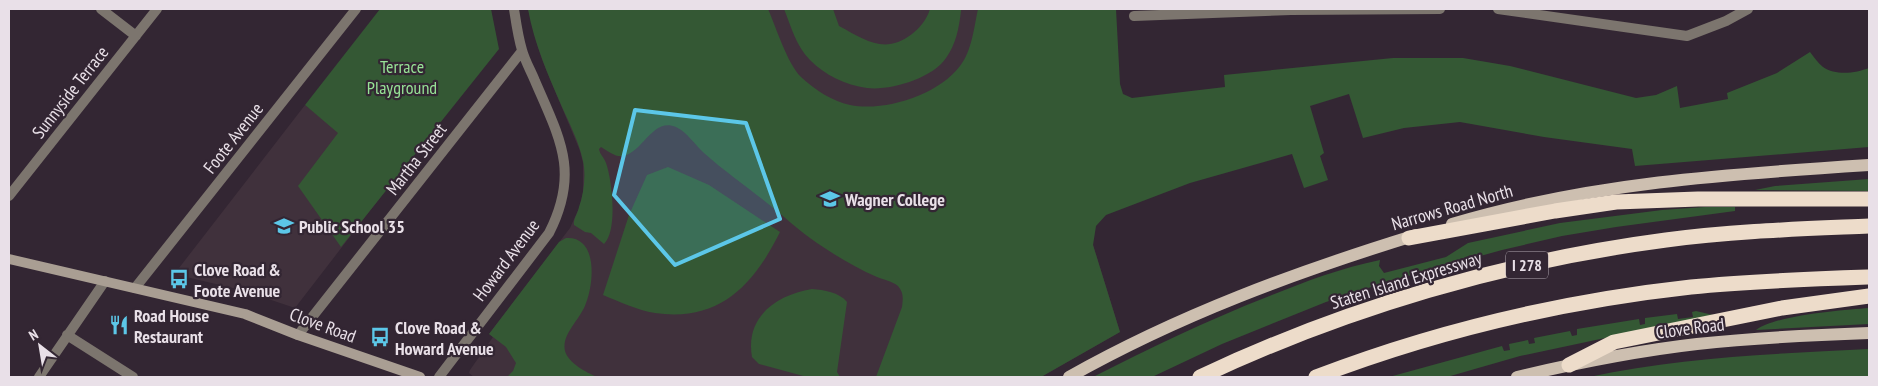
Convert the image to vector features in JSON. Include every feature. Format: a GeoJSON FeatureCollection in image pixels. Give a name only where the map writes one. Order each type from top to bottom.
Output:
{"type":"FeatureCollection","features":[{"type":"Feature","properties":{"kind":"highway"},"geometry":{"type":"LineString","coordinates":[[1409,238],[1555,211],[1616,202],[1698,199],[1869,199]]}},
{"type":"Feature","properties":{"kind":"highway","name":"Staten Island Expressway"},"geometry":{"type":"LineString","coordinates":[[1200,377],[1328,324],[1424,292],[1528,264],[1628,246],[1698,236],[1869,226]]}},
{"type":"Feature","properties":{"kind":"highway"},"geometry":{"type":"LineString","coordinates":[[1316,377],[1388,352],[1465,329],[1591,302],[1658,291],[1722,284],[1869,277]]}},
{"type":"Feature","properties":{"kind":"highway"},"geometry":{"type":"LineString","coordinates":[[1569,365],[1614,342],[1782,308],[1869,296]]}},
{"type":"Feature","properties":{"kind":"main road","name":"Narrows Road North"},"geometry":{"type":"LineString","coordinates":[[1070,377],[1140,340],[1238,296],[1333,261],[1517,206],[1630,186],[1732,174],[1869,165]]}},
{"type":"Feature","properties":{"kind":"main road","name":"Clove Road"},"geometry":{"type":"LineString","coordinates":[[9,259],[245,314],[298,336],[420,377]]}},
{"type":"Feature","properties":{"kind":"main road","name":"Clove Road"},"geometry":{"type":"LineString","coordinates":[[1517,377],[1569,365],[1696,344],[1869,333]]}},
{"type":"Feature","properties":{"kind":"street"},"geometry":{"type":"LineString","coordinates":[[101,9],[136,36]]}},
{"type":"Feature","properties":{"kind":"street","name":"Sunnyside Terrace"},"geometry":{"type":"LineString","coordinates":[[9,196],[157,9]]}},
{"type":"Feature","properties":{"kind":"street","name":"Foote Avenue"},"geometry":{"type":"LineString","coordinates":[[135,288],[356,9]]}},
{"type":"Feature","properties":{"kind":"street","name":"Howard Avenue"},"geometry":{"type":"LineString","coordinates":[[439,377],[549,233],[563,200],[566,166],[562,147],[522,51],[514,9]]}},
{"type":"Feature","properties":{"kind":"street"},"geometry":{"type":"LineString","coordinates":[[1134,16],[1161,12],[1292,9],[1440,9]]}},
{"type":"Feature","properties":{"kind":"street"},"geometry":{"type":"LineString","coordinates":[[1498,9],[1687,36],[1726,21],[1748,9]]}},
{"type":"Feature","properties":{"kind":"street","name":"Martha Street"},"geometry":{"type":"LineString","coordinates":[[298,336],[522,51]]}},
{"type":"Feature","properties":{"kind":"street"},"geometry":{"type":"LineString","coordinates":[[39,377],[105,281]]}},
{"type":"Feature","properties":{"kind":"street"},"geometry":{"type":"LineString","coordinates":[[67,335],[133,377]]}},
{"type":"Feature","properties":{"kind":"highlighted area"},"geometry":{"type":"Polygon","coordinates":[[[635,110],[746,123],[780,219],[675,265],[614,195],[635,110]]]}},
{"type":"Feature","properties":{"kind":"shaded area","name":"Wagner College"},"geometry":{"type":"Polygon","coordinates":[[[528,9],[1020,9],[1120,332],[1041,377],[474,377],[469,373],[470,370],[493,337],[489,334],[570,228],[580,206],[583,192],[583,163],[580,151],[543,62],[528,9]]]}},
{"type":"Feature","properties":{"kind":"shaded area","name":"Public School 35"},"geometry":{"type":"Polygon","coordinates":[[[305,105],[396,177],[295,308],[241,290],[178,275],[179,268],[305,105]]]}},
{"type":"Feature","properties":{"kind":"green space","name":"Terrace Playground"},"geometry":{"type":"Polygon","coordinates":[[[380,9],[491,9],[499,49],[341,247],[298,186],[338,133],[305,105],[380,9]]]}},
{"type":"Feature","properties":{"kind":"green space"},"geometry":{"type":"Polygon","coordinates":[[[528,9],[768,9],[791,63],[801,77],[830,98],[850,105],[864,107],[879,106],[910,99],[925,93],[950,76],[960,66],[967,53],[978,9],[1116,9],[1120,84],[1123,94],[1132,98],[1225,87],[1224,75],[1393,58],[1463,58],[1510,66],[1636,98],[1656,95],[1677,86],[1680,108],[1728,99],[1727,93],[1777,73],[1810,52],[1823,67],[1834,72],[1852,72],[1869,68],[1869,147],[1635,166],[1632,149],[1544,137],[1460,122],[1404,128],[1363,138],[1349,94],[1310,106],[1324,153],[1320,156],[1328,180],[1304,188],[1292,154],[1190,183],[1106,215],[1096,226],[1093,245],[1120,332],[1041,377],[876,377],[902,307],[903,299],[898,286],[854,266],[810,238],[712,160],[680,129],[667,125],[660,127],[626,155],[618,156],[601,147],[599,149],[606,163],[612,192],[612,217],[608,237],[604,244],[591,233],[585,232],[574,225],[583,190],[583,161],[577,140],[542,59],[528,9]]]}},
{"type":"Feature","properties":{"kind":"green space"},"geometry":{"type":"Polygon","coordinates":[[[784,9],[833,9],[839,26],[866,40],[884,44],[893,44],[912,34],[923,23],[930,9],[961,9],[961,11],[955,41],[940,65],[931,72],[910,82],[887,87],[867,88],[843,82],[829,75],[810,60],[794,36],[784,9]]]}},
{"type":"Feature","properties":{"kind":"green space"},"geometry":{"type":"Polygon","coordinates":[[[668,167],[709,185],[780,232],[758,269],[745,284],[716,306],[698,312],[678,314],[648,312],[603,295],[629,215],[647,175],[668,167]]]}},
{"type":"Feature","properties":{"kind":"green space"},"geometry":{"type":"Polygon","coordinates":[[[1869,179],[1869,191],[1755,190],[1775,186],[1869,179]]]}},
{"type":"Feature","properties":{"kind":"green space"},"geometry":{"type":"Polygon","coordinates":[[[1735,207],[1735,211],[1562,236],[1502,250],[1383,283],[1326,302],[1222,344],[1152,377],[1093,377],[1223,315],[1295,286],[1351,267],[1380,260],[1379,266],[1384,273],[1446,257],[1468,243],[1560,223],[1662,210],[1735,207]]]}},
{"type":"Feature","properties":{"kind":"green space"},"geometry":{"type":"Polygon","coordinates":[[[566,238],[576,239],[584,245],[591,262],[592,273],[586,303],[566,339],[565,351],[574,364],[597,377],[507,377],[513,371],[516,363],[506,347],[489,334],[559,242],[566,238]]]}},
{"type":"Feature","properties":{"kind":"green space"},"geometry":{"type":"Polygon","coordinates":[[[812,289],[836,294],[847,302],[837,372],[840,377],[807,377],[759,364],[752,357],[751,343],[753,330],[758,319],[775,303],[799,292],[812,289]]]}},
{"type":"Feature","properties":{"kind":"green space"},"geometry":{"type":"Polygon","coordinates":[[[1869,308],[1869,324],[1756,330],[1794,317],[1869,308]]]}},
{"type":"Feature","properties":{"kind":"green space"},"geometry":{"type":"Polygon","coordinates":[[[1696,311],[1713,315],[1520,356],[1447,377],[1389,377],[1502,346],[1504,351],[1510,350],[1509,344],[1528,340],[1529,344],[1535,343],[1534,338],[1570,331],[1572,336],[1577,335],[1577,329],[1639,319],[1640,325],[1645,324],[1645,318],[1677,314],[1678,319],[1693,317],[1692,312],[1696,311]]]}},
{"type":"Feature","properties":{"kind":"green space"},"geometry":{"type":"Polygon","coordinates":[[[1869,349],[1869,377],[1589,377],[1624,370],[1693,361],[1869,349]]]}},
{"type":"Feature","properties":{"kind":"place","name":"Wagner College"},"geometry":{"type":"Point","coordinates":[830,199]}},
{"type":"Feature","properties":{"kind":"place","name":"Public School 35"},"geometry":{"type":"Point","coordinates":[284,226]}},
{"type":"Feature","properties":{"kind":"place","name":"Clove Road & Foote Avenue"},"geometry":{"type":"Point","coordinates":[179,279]}},
{"type":"Feature","properties":{"kind":"place","name":"Road House Restaurant"},"geometry":{"type":"Point","coordinates":[119,325]}},
{"type":"Feature","properties":{"kind":"place","name":"Clove Road & Howard Avenue"},"geometry":{"type":"Point","coordinates":[380,337]}}]}
